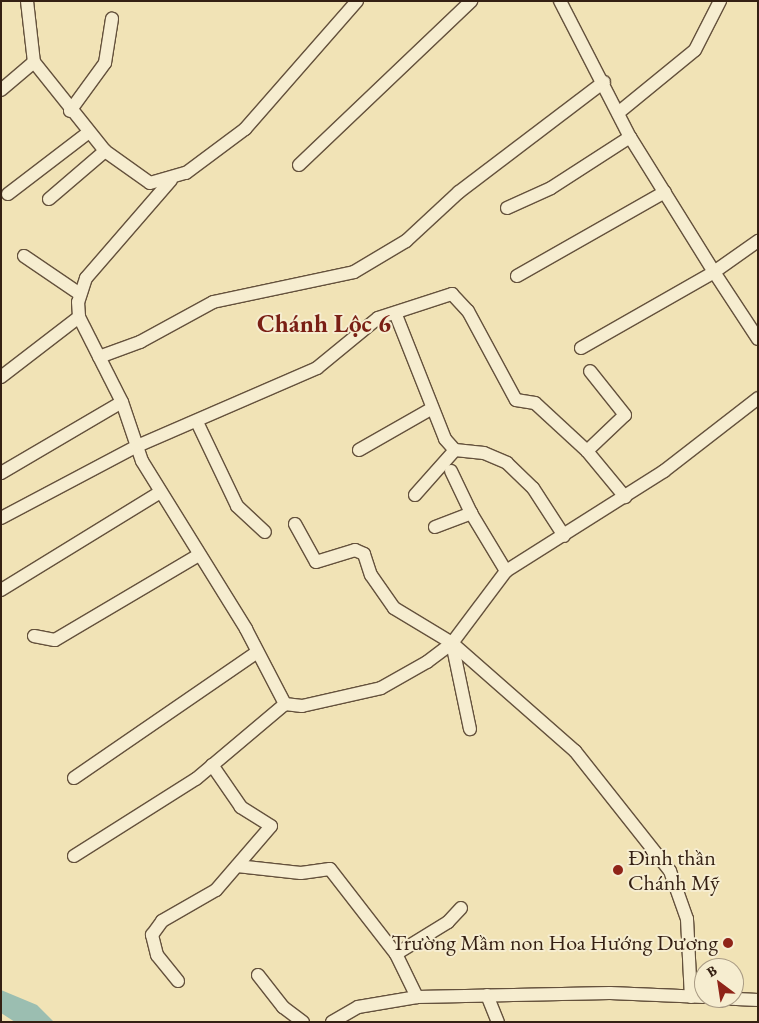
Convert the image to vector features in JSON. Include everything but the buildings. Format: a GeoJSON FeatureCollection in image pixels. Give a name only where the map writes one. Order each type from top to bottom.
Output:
{"type":"FeatureCollection","features":[{"type":"Feature","properties":{"kind":"street"},"geometry":{"type":"LineString","coordinates":[[27,1],[34,62],[70,111],[105,151],[150,183],[171,180]]}},
{"type":"Feature","properties":{"kind":"street"},"geometry":{"type":"LineString","coordinates":[[285,704],[257,652],[160,492],[137,446],[122,402],[79,317],[80,294],[105,252],[171,180],[245,129],[357,1]]}},
{"type":"Feature","properties":{"kind":"street"},"geometry":{"type":"LineString","coordinates":[[299,165],[471,1]]}},
{"type":"Feature","properties":{"kind":"street"},"geometry":{"type":"LineString","coordinates":[[560,1],[604,82],[630,137],[758,339]]}},
{"type":"Feature","properties":{"kind":"street"},"geometry":{"type":"LineString","coordinates":[[618,113],[695,50],[720,1]]}},
{"type":"Feature","properties":{"kind":"street"},"geometry":{"type":"LineString","coordinates":[[70,111],[105,63],[112,19]]}},
{"type":"Feature","properties":{"kind":"street"},"geometry":{"type":"LineString","coordinates":[[1,90],[34,62]]}},
{"type":"Feature","properties":{"kind":"street"},"geometry":{"type":"LineString","coordinates":[[98,357],[140,342],[212,302],[354,272],[406,241],[458,192],[604,82]]}},
{"type":"Feature","properties":{"kind":"street"},"geometry":{"type":"LineString","coordinates":[[8,194],[90,132]]}},
{"type":"Feature","properties":{"kind":"street"},"geometry":{"type":"LineString","coordinates":[[507,208],[551,188],[630,137]]}},
{"type":"Feature","properties":{"kind":"street"},"geometry":{"type":"LineString","coordinates":[[50,199],[105,151]]}},
{"type":"Feature","properties":{"kind":"street"},"geometry":{"type":"LineString","coordinates":[[517,276],[664,192]]}},
{"type":"Feature","properties":{"kind":"street"},"geometry":{"type":"LineString","coordinates":[[581,348],[714,272],[758,241]]}},
{"type":"Feature","properties":{"kind":"street"},"geometry":{"type":"LineString","coordinates":[[24,256],[80,294]]}},
{"type":"Feature","properties":{"kind":"street"},"geometry":{"type":"LineString","coordinates":[[1,518],[137,446],[197,422],[251,393],[316,368],[363,327],[452,294],[460,298],[516,400],[535,402],[587,451],[626,497]]}},
{"type":"Feature","properties":{"kind":"street"},"geometry":{"type":"LineString","coordinates":[[396,315],[431,409],[455,450]]}},
{"type":"Feature","properties":{"kind":"street"},"geometry":{"type":"LineString","coordinates":[[1,377],[79,317]]}},
{"type":"Feature","properties":{"kind":"street"},"geometry":{"type":"LineString","coordinates":[[587,451],[625,415],[590,371]]}},
{"type":"Feature","properties":{"kind":"street"},"geometry":{"type":"LineString","coordinates":[[74,856],[151,810],[212,765],[285,704],[302,706],[381,688],[452,643],[506,571],[626,497],[758,398]]}},
{"type":"Feature","properties":{"kind":"street"},"geometry":{"type":"LineString","coordinates":[[1,473],[122,402]]}},
{"type":"Feature","properties":{"kind":"street"},"geometry":{"type":"LineString","coordinates":[[359,450],[431,409]]}},
{"type":"Feature","properties":{"kind":"street"},"geometry":{"type":"LineString","coordinates":[[197,422],[237,506],[264,532]]}},
{"type":"Feature","properties":{"kind":"street"},"geometry":{"type":"LineString","coordinates":[[415,495],[455,450]]}},
{"type":"Feature","properties":{"kind":"street"},"geometry":{"type":"LineString","coordinates":[[455,450],[484,453],[507,463],[533,488],[564,536]]}},
{"type":"Feature","properties":{"kind":"street"},"geometry":{"type":"LineString","coordinates":[[451,471],[471,513],[506,571]]}},
{"type":"Feature","properties":{"kind":"street"},"geometry":{"type":"LineString","coordinates":[[1,590],[160,492]]}},
{"type":"Feature","properties":{"kind":"street"},"geometry":{"type":"LineString","coordinates":[[435,527],[471,513]]}},
{"type":"Feature","properties":{"kind":"street"},"geometry":{"type":"LineString","coordinates":[[295,524],[316,562],[355,550],[364,554],[371,575],[394,608],[452,643],[575,750],[670,871],[687,919],[691,997],[487,995],[417,997],[358,1007],[332,1022]]}},
{"type":"Feature","properties":{"kind":"street"},"geometry":{"type":"LineString","coordinates":[[34,636],[55,640],[199,555]]}},
{"type":"Feature","properties":{"kind":"street"},"geometry":{"type":"LineString","coordinates":[[452,643],[470,729]]}},
{"type":"Feature","properties":{"kind":"street"},"geometry":{"type":"LineString","coordinates":[[74,778],[257,652]]}},
{"type":"Feature","properties":{"kind":"street"},"geometry":{"type":"LineString","coordinates":[[178,981],[157,955],[152,935],[162,921],[216,890],[271,826],[241,807],[212,765]]}},
{"type":"Feature","properties":{"kind":"street"},"geometry":{"type":"LineString","coordinates":[[237,866],[301,873],[330,869],[396,954],[417,997]]}},
{"type":"Feature","properties":{"kind":"street"},"geometry":{"type":"LineString","coordinates":[[396,954],[448,922],[461,908]]}},
{"type":"Feature","properties":{"kind":"street"},"geometry":{"type":"LineString","coordinates":[[258,975],[284,1006],[303,1022]]}},
{"type":"Feature","properties":{"kind":"street"},"geometry":{"type":"LineString","coordinates":[[487,995],[498,1022]]}},
{"type":"Feature","properties":{"kind":"street"},"geometry":{"type":"LineString","coordinates":[[744,999],[758,1000]]}},
{"type":"Feature","properties":{"kind":"shaded area"},"geometry":{"type":"Polygon","coordinates":[[[1,990],[37,1005],[54,1022],[15,1022],[1,1013],[1,990]]]}},
{"type":"Feature","properties":{"kind":"place","name":"Đình thần Chánh Mỹ"},"geometry":{"type":"Point","coordinates":[618,870]}},
{"type":"Feature","properties":{"kind":"place","name":"Trường Mầm non Hoa Hướng Dương"},"geometry":{"type":"Point","coordinates":[728,943]}},
{"type":"Feature","properties":{"kind":"district","name":"Chánh Lộc 6"},"geometry":{"type":"Point","coordinates":[324,323]}}]}
